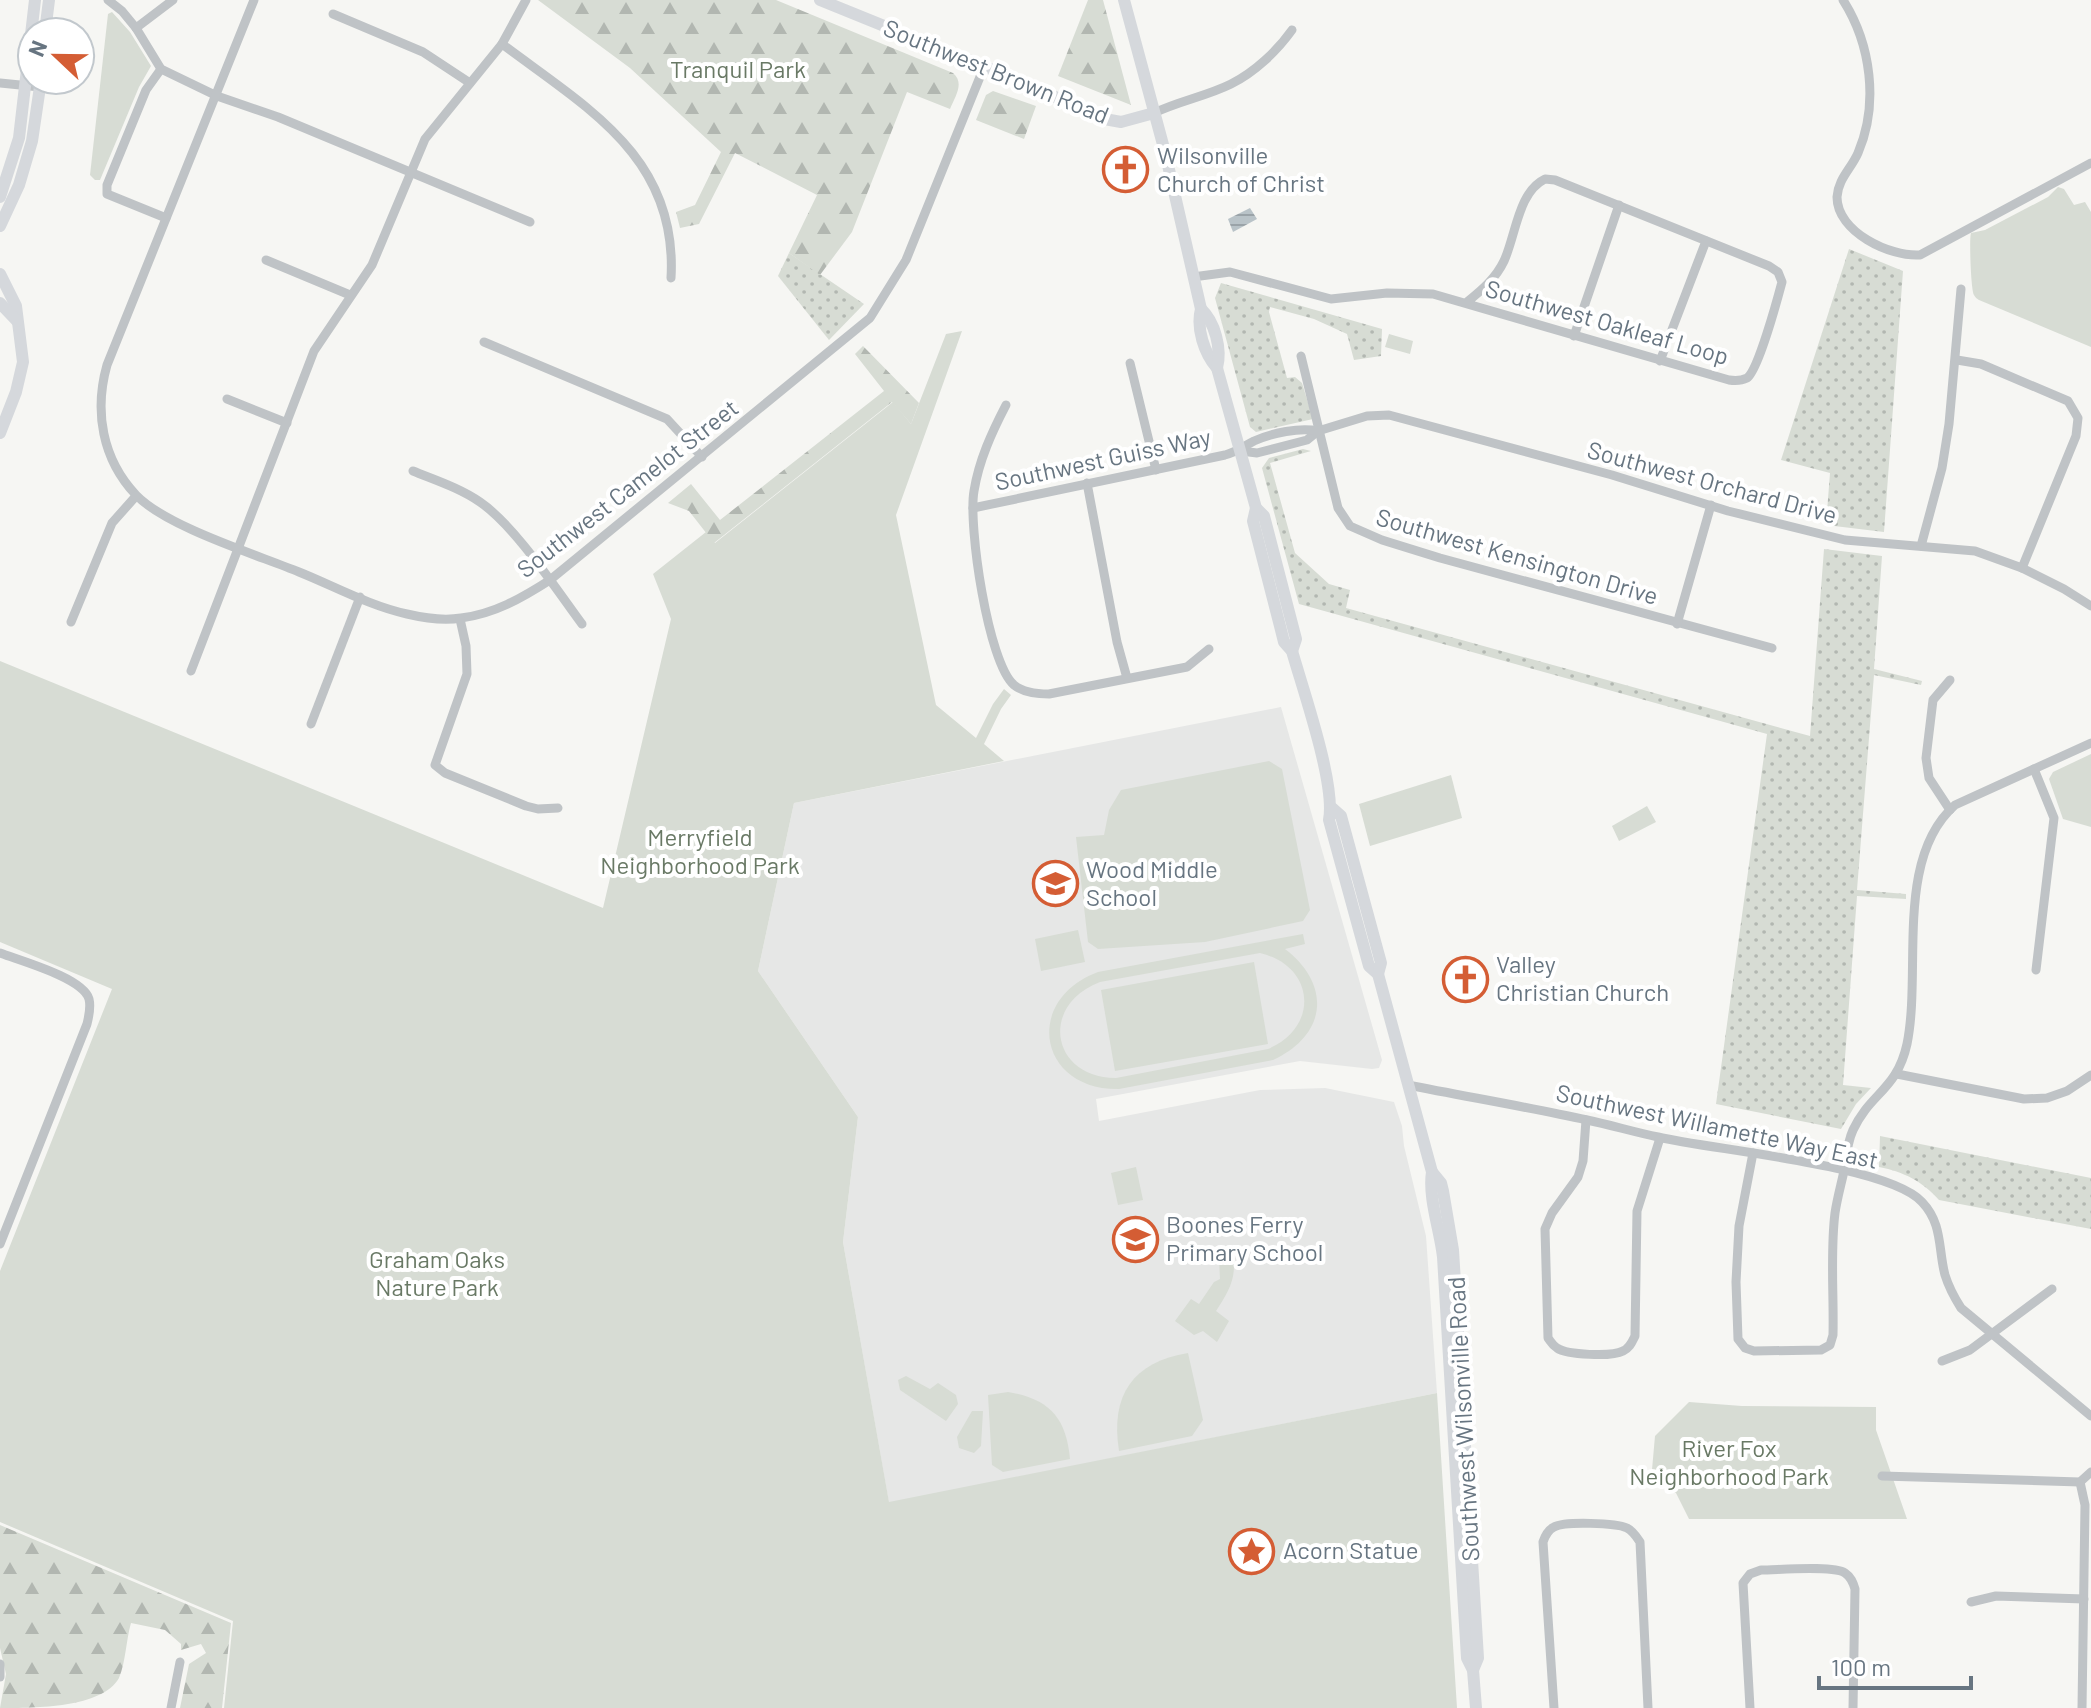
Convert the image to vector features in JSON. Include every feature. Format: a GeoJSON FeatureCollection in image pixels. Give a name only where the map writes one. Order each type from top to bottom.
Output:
{"type":"FeatureCollection","features":[{"type":"Feature","properties":{"kind":"main road","name":"Southwest Brown Road"},"geometry":{"type":"LineString","coordinates":[[820,0],[853,6],[1107,121],[1127,122],[1154,113]]}},
{"type":"Feature","properties":{"kind":"main road","name":"Southwest Wilsonville Road"},"geometry":{"type":"LineString","coordinates":[[1124,0],[1201,309],[1198,322],[1209,359],[1217,368],[1256,508],[1264,516],[1296,639],[1292,651],[1332,808],[1341,816],[1381,963],[1378,974],[1432,1172],[1429,1186],[1443,1257],[1467,1658],[1473,1670],[1476,1708]]}},
{"type":"Feature","properties":{"kind":"main road"},"geometry":{"type":"LineString","coordinates":[[0,197],[33,96]]}},
{"type":"Feature","properties":{"kind":"main road"},"geometry":{"type":"LineString","coordinates":[[0,226],[24,172],[32,141],[35,96]]}},
{"type":"Feature","properties":{"kind":"main road"},"geometry":{"type":"LineString","coordinates":[[0,274],[16,306],[23,362],[16,392],[0,433]]}},
{"type":"Feature","properties":{"kind":"main road"},"geometry":{"type":"LineString","coordinates":[[0,303],[17,321]]}},
{"type":"Feature","properties":{"kind":"street"},"geometry":{"type":"LineString","coordinates":[[108,0],[136,28],[161,69],[217,96],[278,117],[530,222]]}},
{"type":"Feature","properties":{"kind":"street"},"geometry":{"type":"LineString","coordinates":[[136,28],[173,0]]}},
{"type":"Feature","properties":{"kind":"street","name":"Southwest Camelot Street"},"geometry":{"type":"LineString","coordinates":[[254,0],[107,365],[100,399],[103,433],[110,456],[136,496],[174,522],[360,597],[406,614],[433,619],[460,619],[518,600],[550,580],[870,318],[906,260],[984,67]]}},
{"type":"Feature","properties":{"kind":"street"},"geometry":{"type":"LineString","coordinates":[[191,671],[314,351],[372,265],[425,139],[502,44],[526,0]]}},
{"type":"Feature","properties":{"kind":"street"},"geometry":{"type":"LineString","coordinates":[[1843,0],[1862,39],[1870,73],[1862,143],[1839,183],[1837,195],[1842,216],[1854,232],[1903,254],[1920,255],[2091,163]]}},
{"type":"Feature","properties":{"kind":"street"},"geometry":{"type":"LineString","coordinates":[[333,14],[423,52],[470,83]]}},
{"type":"Feature","properties":{"kind":"street","name":"Southwest Brown Road"},"geometry":{"type":"LineString","coordinates":[[1154,113],[1233,83],[1265,61],[1292,30]]}},
{"type":"Feature","properties":{"kind":"street"},"geometry":{"type":"LineString","coordinates":[[502,44],[596,114],[630,146],[650,177],[665,212],[673,253],[671,278]]}},
{"type":"Feature","properties":{"kind":"street"},"geometry":{"type":"LineString","coordinates":[[161,69],[146,90],[107,185],[107,194],[166,218]]}},
{"type":"Feature","properties":{"kind":"street","name":"Southwest Oakleaf Loop"},"geometry":{"type":"LineString","coordinates":[[1193,277],[1230,272],[1331,299],[1433,294],[1739,381],[1747,378],[1757,364],[1782,282],[1778,272],[1619,205],[1545,179],[1537,183],[1527,196],[1504,262],[1483,289],[1467,302]]}},
{"type":"Feature","properties":{"kind":"street"},"geometry":{"type":"LineString","coordinates":[[1574,336],[1619,205]]}},
{"type":"Feature","properties":{"kind":"street"},"geometry":{"type":"LineString","coordinates":[[1660,361],[1706,241]]}},
{"type":"Feature","properties":{"kind":"street"},"geometry":{"type":"LineString","coordinates":[[266,260],[350,295]]}},
{"type":"Feature","properties":{"kind":"street"},"geometry":{"type":"LineString","coordinates":[[1921,546],[1942,468],[1957,360],[1961,289]]}},
{"type":"Feature","properties":{"kind":"street"},"geometry":{"type":"LineString","coordinates":[[484,342],[667,419],[702,457]]}},
{"type":"Feature","properties":{"kind":"street","name":"Southwest Kensington Drive"},"geometry":{"type":"LineString","coordinates":[[1301,356],[1338,508],[1342,518],[1360,532],[1440,558],[1772,648]]}},
{"type":"Feature","properties":{"kind":"street"},"geometry":{"type":"LineString","coordinates":[[1957,360],[1981,364],[2058,396],[2074,408],[2078,418],[2076,436],[2022,568]]}},
{"type":"Feature","properties":{"kind":"street"},"geometry":{"type":"LineString","coordinates":[[1130,363],[1156,470]]}},
{"type":"Feature","properties":{"kind":"street"},"geometry":{"type":"LineString","coordinates":[[227,399],[287,423]]}},
{"type":"Feature","properties":{"kind":"street"},"geometry":{"type":"LineString","coordinates":[[1006,405],[980,464],[973,508],[977,568],[1003,670],[1014,685],[1027,692],[1049,694],[1187,667],[1209,649]]}},
{"type":"Feature","properties":{"kind":"street","name":"Southwest Orchard Drive"},"geometry":{"type":"LineString","coordinates":[[1241,451],[1254,441],[1305,428],[1318,431],[1367,416],[1389,415],[1845,540],[1975,551],[2022,568],[2091,606]]}},
{"type":"Feature","properties":{"kind":"street","name":"Southwest Guiss Way"},"geometry":{"type":"LineString","coordinates":[[973,508],[1241,451]]}},
{"type":"Feature","properties":{"kind":"street"},"geometry":{"type":"LineString","coordinates":[[413,471],[461,491],[499,518],[582,624]]}},
{"type":"Feature","properties":{"kind":"street"},"geometry":{"type":"LineString","coordinates":[[1087,483],[1117,642],[1127,678]]}},
{"type":"Feature","properties":{"kind":"street"},"geometry":{"type":"LineString","coordinates":[[71,622],[112,523],[136,496]]}},
{"type":"Feature","properties":{"kind":"street"},"geometry":{"type":"LineString","coordinates":[[1677,624],[1711,505]]}},
{"type":"Feature","properties":{"kind":"street"},"geometry":{"type":"LineString","coordinates":[[311,724],[360,597]]}},
{"type":"Feature","properties":{"kind":"street"},"geometry":{"type":"LineString","coordinates":[[460,619],[466,646],[467,674],[435,765],[445,773],[526,806],[558,808]]}},
{"type":"Feature","properties":{"kind":"street"},"geometry":{"type":"LineString","coordinates":[[1950,680],[1933,700],[1926,758],[1931,783],[1950,810]]}},
{"type":"Feature","properties":{"kind":"street"},"geometry":{"type":"LineString","coordinates":[[1753,1153],[1739,1226],[1736,1282],[1738,1339],[1745,1348],[1754,1351],[1821,1350],[1830,1345],[1833,1335],[1834,1229],[1850,1139],[1858,1120],[1897,1074],[1903,1062],[1912,1015],[1913,947],[1922,859],[1937,826],[1950,810],[1964,800],[2091,743]]}},
{"type":"Feature","properties":{"kind":"street"},"geometry":{"type":"LineString","coordinates":[[2034,769],[2054,818],[2036,970]]}},
{"type":"Feature","properties":{"kind":"street"},"geometry":{"type":"LineString","coordinates":[[0,953],[75,982],[85,990],[90,1000],[87,1024],[0,1244]]}},
{"type":"Feature","properties":{"kind":"street"},"geometry":{"type":"LineString","coordinates":[[1897,1074],[2024,1099],[2047,1098],[2067,1091],[2091,1075]]}},
{"type":"Feature","properties":{"kind":"street","name":"Southwest Willamette Way East"},"geometry":{"type":"LineString","coordinates":[[1408,1085],[1660,1138],[1844,1171],[1900,1187],[1920,1200],[1934,1218],[1950,1291],[1969,1316],[2091,1416]]}},
{"type":"Feature","properties":{"kind":"street"},"geometry":{"type":"LineString","coordinates":[[1586,1120],[1583,1161],[1578,1177],[1552,1213],[1544,1239],[1548,1338],[1554,1347],[1566,1352],[1613,1354],[1631,1345],[1635,1336],[1637,1211],[1660,1138]]}},
{"type":"Feature","properties":{"kind":"street"},"geometry":{"type":"LineString","coordinates":[[0,1211],[11,1216]]}},
{"type":"Feature","properties":{"kind":"street"},"geometry":{"type":"LineString","coordinates":[[1942,1361],[1962,1355],[1990,1333],[2007,1325],[2052,1289]]}},
{"type":"Feature","properties":{"kind":"street"},"geometry":{"type":"LineString","coordinates":[[1882,1476],[2080,1482],[2091,1472]]}},
{"type":"Feature","properties":{"kind":"street"},"geometry":{"type":"LineString","coordinates":[[2080,1482],[2085,1505],[2082,1708]]}},
{"type":"Feature","properties":{"kind":"street"},"geometry":{"type":"LineString","coordinates":[[1554,1708],[1543,1542],[1554,1527],[1564,1524],[1624,1526],[1640,1542],[1648,1708]]}},
{"type":"Feature","properties":{"kind":"street"},"geometry":{"type":"LineString","coordinates":[[1750,1708],[1743,1583],[1750,1574],[1761,1570],[1830,1569],[1844,1571],[1855,1589],[1853,1708]]}},
{"type":"Feature","properties":{"kind":"street"},"geometry":{"type":"LineString","coordinates":[[1971,1602],[1996,1596],[2084,1599]]}},
{"type":"Feature","properties":{"kind":"street"},"geometry":{"type":"LineString","coordinates":[[171,1708],[180,1662]]}},
{"type":"Feature","properties":{"kind":"street"},"geometry":{"type":"LineString","coordinates":[[0,1664],[0,1677]]}},
{"type":"Feature","properties":{"kind":"shaded area"},"geometry":{"type":"Polygon","coordinates":[[[1250,208],[1257,219],[1233,232],[1228,219],[1250,208]]]}},
{"type":"Feature","properties":{"kind":"shaded area"},"geometry":{"type":"Polygon","coordinates":[[[1281,707],[1382,1060],[1379,1068],[1300,1061],[1096,1099],[1099,1121],[1260,1090],[1325,1088],[1394,1102],[1426,1236],[1437,1393],[889,1503],[843,1242],[858,1117],[758,971],[794,803],[1281,707]]]}},
{"type":"Feature","properties":{"kind":"green space","name":"Tranquil Park"},"geometry":{"type":"Polygon","coordinates":[[[538,0],[776,0],[953,73],[957,77],[958,90],[950,109],[907,92],[852,232],[820,275],[789,253],[817,195],[735,153],[699,224],[680,228],[676,212],[695,205],[721,152],[630,68],[538,0]]]}},
{"type":"Feature","properties":{"kind":"green space"},"geometry":{"type":"Polygon","coordinates":[[[1088,0],[1103,0],[1131,105],[1058,76],[1088,0]]]}},
{"type":"Feature","properties":{"kind":"green space"},"geometry":{"type":"Polygon","coordinates":[[[112,12],[130,32],[151,66],[100,180],[95,180],[90,175],[108,14],[112,12]]]}},
{"type":"Feature","properties":{"kind":"green space"},"geometry":{"type":"Polygon","coordinates":[[[993,91],[1036,106],[1024,139],[976,120],[986,95],[993,91]]]}},
{"type":"Feature","properties":{"kind":"green space"},"geometry":{"type":"Polygon","coordinates":[[[2058,187],[2064,189],[2074,205],[2085,202],[2091,212],[2091,347],[1979,300],[1973,291],[1971,233],[1985,230],[2048,197],[2058,187]]]}},
{"type":"Feature","properties":{"kind":"green space"},"geometry":{"type":"Polygon","coordinates":[[[1849,249],[1903,271],[1884,532],[1826,525],[1830,473],[1781,460],[1849,249]]]}},
{"type":"Feature","properties":{"kind":"green space"},"geometry":{"type":"Polygon","coordinates":[[[789,253],[864,304],[829,340],[778,276],[789,253]]]}},
{"type":"Feature","properties":{"kind":"green space"},"geometry":{"type":"Polygon","coordinates":[[[1221,283],[1382,329],[1381,356],[1354,360],[1347,334],[1314,319],[1270,307],[1287,378],[1295,377],[1302,383],[1313,419],[1256,432],[1250,427],[1215,298],[1221,283]]]}},
{"type":"Feature","properties":{"kind":"green space","name":"Graham Oaks Nature Park"},"geometry":{"type":"Polygon","coordinates":[[[962,331],[896,515],[936,705],[976,738],[1004,689],[1011,695],[984,744],[1004,761],[794,803],[758,971],[858,1117],[843,1242],[889,1502],[1437,1393],[1457,1708],[224,1708],[233,1621],[0,1522],[0,1271],[112,989],[0,942],[0,661],[603,908],[671,619],[653,574],[706,532],[715,543],[893,402],[911,424],[946,334],[962,331]]]}},
{"type":"Feature","properties":{"kind":"green space"},"geometry":{"type":"Polygon","coordinates":[[[1389,334],[1413,341],[1410,354],[1385,347],[1389,334]]]}},
{"type":"Feature","properties":{"kind":"green space"},"geometry":{"type":"Polygon","coordinates":[[[863,346],[919,403],[911,424],[892,402],[714,543],[689,511],[668,503],[691,484],[720,520],[884,391],[855,354],[863,346]]]}},
{"type":"Feature","properties":{"kind":"green space"},"geometry":{"type":"Polygon","coordinates":[[[1303,449],[1311,451],[1270,463],[1295,553],[1329,584],[1350,590],[1346,608],[1810,736],[1824,549],[1882,556],[1874,669],[1922,681],[1921,685],[1874,675],[1857,890],[1906,894],[1906,899],[1857,896],[1843,1085],[1871,1088],[1856,1104],[1841,1129],[1716,1104],[1767,734],[1299,604],[1262,468],[1269,458],[1303,449]]]}},
{"type":"Feature","properties":{"kind":"green space"},"geometry":{"type":"Polygon","coordinates":[[[2091,754],[2091,827],[2063,819],[2049,779],[2053,772],[2091,754]]]}},
{"type":"Feature","properties":{"kind":"green space"},"geometry":{"type":"Polygon","coordinates":[[[1269,761],[1282,769],[1310,910],[1303,921],[1205,942],[1098,949],[1088,942],[1076,837],[1104,835],[1109,810],[1121,790],[1269,761]]]}},
{"type":"Feature","properties":{"kind":"green space"},"geometry":{"type":"Polygon","coordinates":[[[1451,775],[1462,818],[1370,846],[1359,804],[1451,775]]]}},
{"type":"Feature","properties":{"kind":"green space"},"geometry":{"type":"Polygon","coordinates":[[[1647,806],[1656,822],[1619,841],[1612,826],[1647,806]]]}},
{"type":"Feature","properties":{"kind":"green space"},"geometry":{"type":"Polygon","coordinates":[[[1078,930],[1085,962],[1041,971],[1035,939],[1078,930]]]}},
{"type":"Feature","properties":{"kind":"green space"},"geometry":{"type":"Polygon","coordinates":[[[1303,934],[1305,944],[1285,949],[1311,978],[1317,1009],[1304,1037],[1291,1050],[1273,1060],[1119,1089],[1092,1085],[1071,1075],[1057,1060],[1050,1041],[1050,1022],[1058,1002],[1074,985],[1098,972],[1303,934]],[[1260,953],[1100,982],[1081,993],[1068,1007],[1061,1022],[1061,1039],[1066,1054],[1094,1075],[1116,1078],[1268,1049],[1285,1039],[1296,1027],[1303,1012],[1304,998],[1300,983],[1292,970],[1260,953]]]}},
{"type":"Feature","properties":{"kind":"green space"},"geometry":{"type":"Polygon","coordinates":[[[1254,962],[1268,1044],[1115,1071],[1101,990],[1254,962]]]}},
{"type":"Feature","properties":{"kind":"green space"},"geometry":{"type":"Polygon","coordinates":[[[1880,1136],[2091,1178],[2091,1229],[1939,1200],[1912,1178],[1879,1167],[1880,1136]]]}},
{"type":"Feature","properties":{"kind":"green space"},"geometry":{"type":"Polygon","coordinates":[[[1136,1167],[1143,1200],[1118,1205],[1111,1173],[1136,1167]]]}},
{"type":"Feature","properties":{"kind":"green space"},"geometry":{"type":"Polygon","coordinates":[[[1224,1254],[1233,1258],[1234,1273],[1216,1311],[1229,1321],[1217,1342],[1203,1331],[1194,1335],[1175,1321],[1191,1299],[1199,1304],[1214,1282],[1220,1279],[1219,1259],[1224,1254]]]}},
{"type":"Feature","properties":{"kind":"green space"},"geometry":{"type":"Polygon","coordinates":[[[1188,1353],[1203,1420],[1192,1436],[1119,1451],[1118,1413],[1130,1384],[1153,1364],[1188,1353]]]}},
{"type":"Feature","properties":{"kind":"green space"},"geometry":{"type":"Polygon","coordinates":[[[906,1376],[930,1389],[938,1383],[956,1395],[958,1404],[946,1421],[900,1390],[898,1380],[906,1376]]]}},
{"type":"Feature","properties":{"kind":"green space"},"geometry":{"type":"Polygon","coordinates":[[[1008,1392],[1034,1400],[1053,1412],[1064,1432],[1070,1459],[1003,1472],[992,1465],[988,1395],[1008,1392]]]}},
{"type":"Feature","properties":{"kind":"green space","name":"River Fox Neighborhood Park"},"geometry":{"type":"Polygon","coordinates":[[[1689,1402],[1742,1406],[1876,1407],[1876,1430],[1907,1519],[1689,1519],[1676,1493],[1651,1481],[1655,1436],[1689,1402]]]}},
{"type":"Feature","properties":{"kind":"green space"},"geometry":{"type":"Polygon","coordinates":[[[972,1411],[983,1411],[981,1446],[974,1453],[959,1448],[957,1437],[972,1411]]]}},
{"type":"Feature","properties":{"kind":"green space"},"geometry":{"type":"Polygon","coordinates":[[[0,1525],[231,1623],[222,1708],[180,1708],[189,1664],[206,1653],[201,1644],[181,1650],[181,1644],[165,1630],[131,1623],[119,1678],[110,1688],[83,1701],[67,1704],[0,1708],[6,1674],[0,1648],[0,1525]]]}},
{"type":"Feature","properties":{"kind":"place","name":"Wilsonville Church of Christ"},"geometry":{"type":"Point","coordinates":[1126,170]}},
{"type":"Feature","properties":{"kind":"place","name":"Wood Middle School"},"geometry":{"type":"Point","coordinates":[1055,884]}},
{"type":"Feature","properties":{"kind":"place","name":"Valley Christian Church"},"geometry":{"type":"Point","coordinates":[1465,979]}},
{"type":"Feature","properties":{"kind":"place","name":"Boones Ferry Primary School"},"geometry":{"type":"Point","coordinates":[1135,1239]}},
{"type":"Feature","properties":{"kind":"place","name":"Acorn Statue"},"geometry":{"type":"Point","coordinates":[1252,1551]}},
{"type":"Feature","properties":{"kind":"park label","name":"Merryfield Neighborhood Park"},"geometry":{"type":"Point","coordinates":[700,852]}}]}
